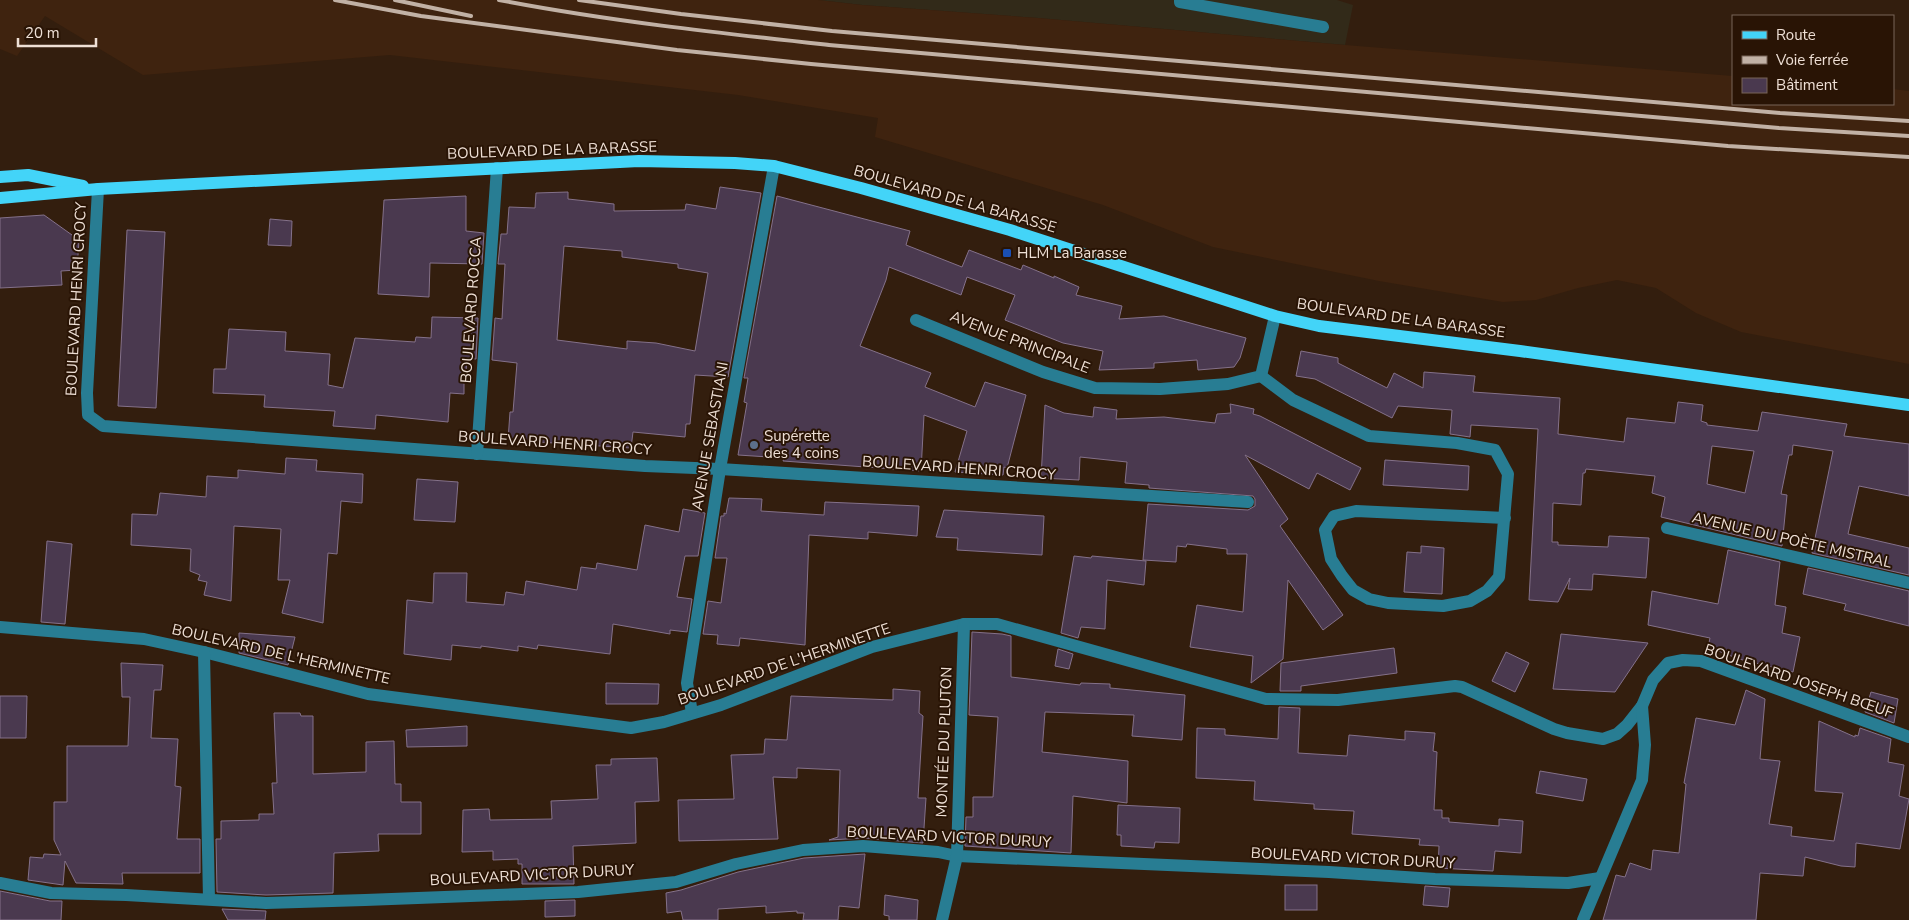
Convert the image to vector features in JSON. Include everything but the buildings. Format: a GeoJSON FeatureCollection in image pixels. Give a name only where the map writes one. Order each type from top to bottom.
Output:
{"type":"FeatureCollection","features":[{"type":"Feature","properties":{"kind":"main road","name":"BOULEVARD DE LA BARASSE"},"geometry":{"type":"LineString","coordinates":[[0,198],[98,189],[639,161],[735,163],[774,166],[861,188],[1010,230],[1275,316],[1319,326],[1530,352],[1909,405]]}},
{"type":"Feature","properties":{"kind":"main road","name":"BOULEVARD DE LA BARASSE"},"geometry":{"type":"LineString","coordinates":[[0,177],[28,175],[98,189]]}},
{"type":"Feature","properties":{"kind":"street"},"geometry":{"type":"LineString","coordinates":[[1180,0],[1180,2],[1323,27]]}},
{"type":"Feature","properties":{"kind":"street","name":"AVENUE SEBASTIANI"},"geometry":{"type":"LineString","coordinates":[[692,713],[687,683],[720,469],[774,166]]}},
{"type":"Feature","properties":{"kind":"street","name":"BOULEVARD ROCCA"},"geometry":{"type":"LineString","coordinates":[[477,454],[497,168]]}},
{"type":"Feature","properties":{"kind":"street","name":"BOULEVARD HENRI CROCY"},"geometry":{"type":"LineString","coordinates":[[98,189],[87,393],[88,414],[103,426],[645,466],[1248,502]]}},
{"type":"Feature","properties":{"kind":"street"},"geometry":{"type":"LineString","coordinates":[[1275,316],[1261,376],[1293,400],[1369,436],[1457,443],[1495,450],[1508,474],[1505,518],[1498,577],[1487,591],[1470,601],[1443,606],[1388,603],[1369,599],[1353,590],[1331,559],[1325,530],[1334,516],[1356,511],[1505,518]]}},
{"type":"Feature","properties":{"kind":"street","name":"AVENUE PRINCIPALE"},"geometry":{"type":"LineString","coordinates":[[916,320],[1043,372],[1095,388],[1160,389],[1228,384],[1261,376]]}},
{"type":"Feature","properties":{"kind":"street","name":"AVENUE DU POÈTE MISTRAL"},"geometry":{"type":"LineString","coordinates":[[1667,528],[1909,583]]}},
{"type":"Feature","properties":{"kind":"street","name":"BOULEVARD DE L'HERMINETTE"},"geometry":{"type":"LineString","coordinates":[[0,627],[144,639],[204,652],[368,694],[631,728],[664,722],[721,705],[872,647],[964,624],[997,624],[1266,699],[1338,700],[1455,686],[1566,733],[1603,739],[1618,734],[1642,706]]}},
{"type":"Feature","properties":{"kind":"street","name":"MONTÉE DU PLUTON"},"geometry":{"type":"LineString","coordinates":[[942,920],[957,856],[964,624]]}},
{"type":"Feature","properties":{"kind":"street"},"geometry":{"type":"LineString","coordinates":[[204,652],[209,899]]}},
{"type":"Feature","properties":{"kind":"street","name":"BOULEVARD JOSEPH BŒUF"},"geometry":{"type":"LineString","coordinates":[[1642,706],[1653,680],[1668,663],[1683,660],[1701,662],[1909,737]]}},
{"type":"Feature","properties":{"kind":"street"},"geometry":{"type":"LineString","coordinates":[[1584,920],[1642,780],[1645,745],[1642,706]]}},
{"type":"Feature","properties":{"kind":"street","name":"BOULEVARD VICTOR DURUY"},"geometry":{"type":"LineString","coordinates":[[0,883],[51,893],[266,903],[578,892],[676,882],[736,864],[803,850],[863,846],[938,852],[957,856],[1329,872],[1444,879],[1568,883],[1600,878]]}},
{"type":"Feature","properties":{"kind":"shaded area"},"geometry":{"type":"Polygon","coordinates":[[[0,0],[818,0],[1732,76],[1732,105],[1894,105],[1894,89],[1909,91],[1909,364],[1741,332],[1696,313],[1656,288],[1617,280],[1578,288],[1536,300],[1503,302],[1379,281],[1213,247],[1103,205],[875,137],[878,118],[738,95],[390,55],[143,75],[45,16],[17,56],[0,49],[0,0]]]}},
{"type":"Feature","properties":{"kind":"shaded area"},"geometry":{"type":"Polygon","coordinates":[[[818,0],[1337,0],[1353,5],[1345,45],[818,0]]]}},
{"type":"Feature","properties":{"kind":"railway"},"geometry":{"type":"LineString","coordinates":[[335,0],[421,16],[677,50],[811,64],[1728,146],[1909,157]]}},
{"type":"Feature","properties":{"kind":"railway"},"geometry":{"type":"LineString","coordinates":[[395,0],[471,16]]}},
{"type":"Feature","properties":{"kind":"railway"},"geometry":{"type":"LineString","coordinates":[[499,0],[622,20],[829,45],[1779,128],[1909,136]]}},
{"type":"Feature","properties":{"kind":"railway"},"geometry":{"type":"LineString","coordinates":[[579,0],[832,31],[1780,113],[1909,121]]}},
{"type":"Feature","properties":{"kind":"place","name":"HLM La Barasse"},"geometry":{"type":"Point","coordinates":[1007,253]}},
{"type":"Feature","properties":{"kind":"place","name":"Supérette des 4 coins"},"geometry":{"type":"Point","coordinates":[754,445]}}]}
